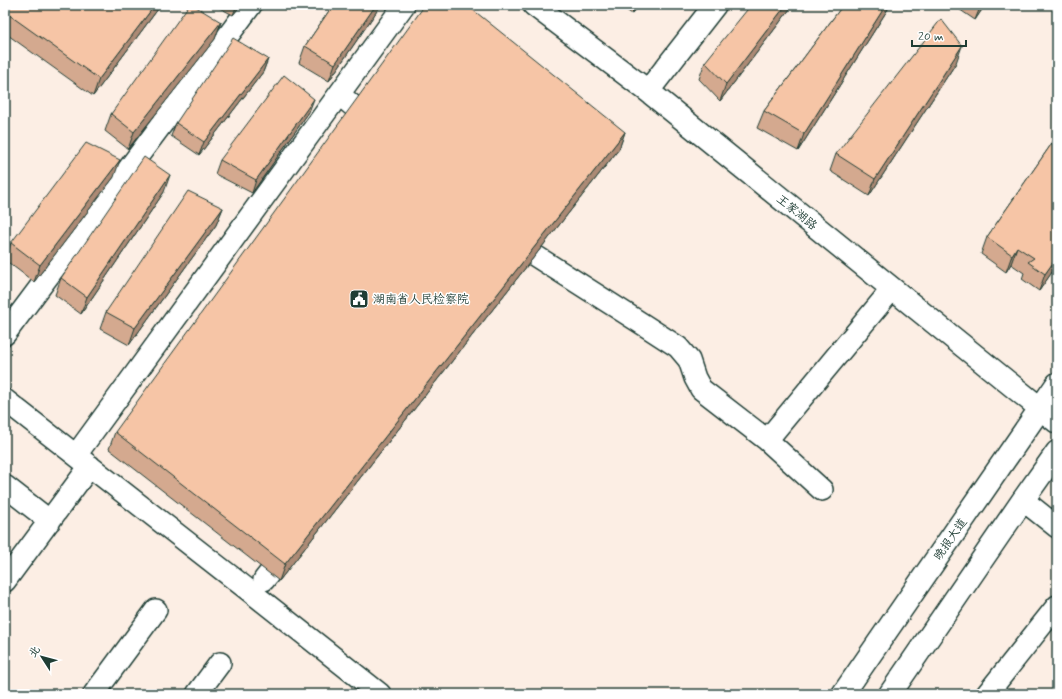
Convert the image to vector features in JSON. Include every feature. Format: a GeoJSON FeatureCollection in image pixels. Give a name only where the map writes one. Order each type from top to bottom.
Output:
{"type":"FeatureCollection","features":[{"type":"Feature","properties":{"kind":"street"},"geometry":{"type":"LineString","coordinates":[[5,334],[251,5]]}},
{"type":"Feature","properties":{"kind":"street"},"geometry":{"type":"LineString","coordinates":[[5,581],[50,521],[83,460],[339,94],[404,5]]}},
{"type":"Feature","properties":{"kind":"street","name":"王家湖路"},"geometry":{"type":"LineString","coordinates":[[534,5],[648,91],[1057,422]]}},
{"type":"Feature","properties":{"kind":"street"},"geometry":{"type":"LineString","coordinates":[[648,91],[715,5]]}},
{"type":"Feature","properties":{"kind":"street"},"geometry":{"type":"LineString","coordinates":[[339,94],[386,135]]}},
{"type":"Feature","properties":{"kind":"street"},"geometry":{"type":"LineString","coordinates":[[499,230],[519,255],[644,325],[678,347],[689,360],[694,378],[701,389],[766,440],[822,490]]}},
{"type":"Feature","properties":{"kind":"street"},"geometry":{"type":"LineString","coordinates":[[766,440],[892,289]]}},
{"type":"Feature","properties":{"kind":"street","name":"晚报大道"},"geometry":{"type":"LineString","coordinates":[[843,694],[1057,384]]}},
{"type":"Feature","properties":{"kind":"street"},"geometry":{"type":"LineString","coordinates":[[5,400],[380,694]]}},
{"type":"Feature","properties":{"kind":"street"},"geometry":{"type":"LineString","coordinates":[[890,694],[1057,452]]}},
{"type":"Feature","properties":{"kind":"street"},"geometry":{"type":"LineString","coordinates":[[7,491],[50,521]]}},
{"type":"Feature","properties":{"kind":"street"},"geometry":{"type":"LineString","coordinates":[[1023,500],[1057,527]]}},
{"type":"Feature","properties":{"kind":"street"},"geometry":{"type":"LineString","coordinates":[[264,580],[298,536]]}},
{"type":"Feature","properties":{"kind":"street"},"geometry":{"type":"LineString","coordinates":[[987,694],[1057,606]]}},
{"type":"Feature","properties":{"kind":"street"},"geometry":{"type":"LineString","coordinates":[[94,694],[156,610]]}},
{"type":"Feature","properties":{"kind":"street"},"geometry":{"type":"LineString","coordinates":[[197,694],[220,663]]}},
{"type":"Feature","properties":{"kind":"building"},"geometry":{"type":"Polygon","coordinates":[[[5,5],[155,5],[99,79],[5,12],[5,5]]]}},
{"type":"Feature","properties":{"kind":"building"},"geometry":{"type":"Polygon","coordinates":[[[189,5],[193,5],[221,22],[134,132],[111,114],[189,5]]]}},
{"type":"Feature","properties":{"kind":"building"},"geometry":{"type":"Polygon","coordinates":[[[333,5],[376,5],[335,64],[305,46],[333,5]]]}},
{"type":"Feature","properties":{"kind":"building","name":"湖南省人民检察院"},"geometry":{"type":"Polygon","coordinates":[[[425,5],[467,5],[625,132],[285,564],[115,432],[425,5]]]}},
{"type":"Feature","properties":{"kind":"building"},"geometry":{"type":"Polygon","coordinates":[[[751,5],[786,5],[726,84],[705,62],[751,5]]]}},
{"type":"Feature","properties":{"kind":"building"},"geometry":{"type":"Polygon","coordinates":[[[843,5],[886,5],[804,134],[764,111],[843,5]]]}},
{"type":"Feature","properties":{"kind":"building"},"geometry":{"type":"Polygon","coordinates":[[[941,19],[962,46],[875,179],[836,154],[941,19]]]}},
{"type":"Feature","properties":{"kind":"building"},"geometry":{"type":"Polygon","coordinates":[[[233,38],[268,59],[204,142],[176,123],[233,38]]]}},
{"type":"Feature","properties":{"kind":"building"},"geometry":{"type":"Polygon","coordinates":[[[284,75],[314,99],[256,180],[220,160],[284,75]]]}},
{"type":"Feature","properties":{"kind":"building"},"geometry":{"type":"Polygon","coordinates":[[[1057,136],[1057,257],[1045,274],[1028,262],[1034,258],[1017,247],[1012,255],[987,237],[1057,136]]]}},
{"type":"Feature","properties":{"kind":"building"},"geometry":{"type":"Polygon","coordinates":[[[86,143],[120,160],[40,265],[11,243],[86,143]]]}},
{"type":"Feature","properties":{"kind":"building"},"geometry":{"type":"Polygon","coordinates":[[[144,157],[170,175],[87,297],[61,278],[144,157]]]}},
{"type":"Feature","properties":{"kind":"building"},"geometry":{"type":"Polygon","coordinates":[[[188,191],[223,208],[135,328],[106,312],[188,191]]]}},
{"type":"Feature","properties":{"kind":"place","name":"湖南省人民检察院"},"geometry":{"type":"Point","coordinates":[359,299]}}]}
